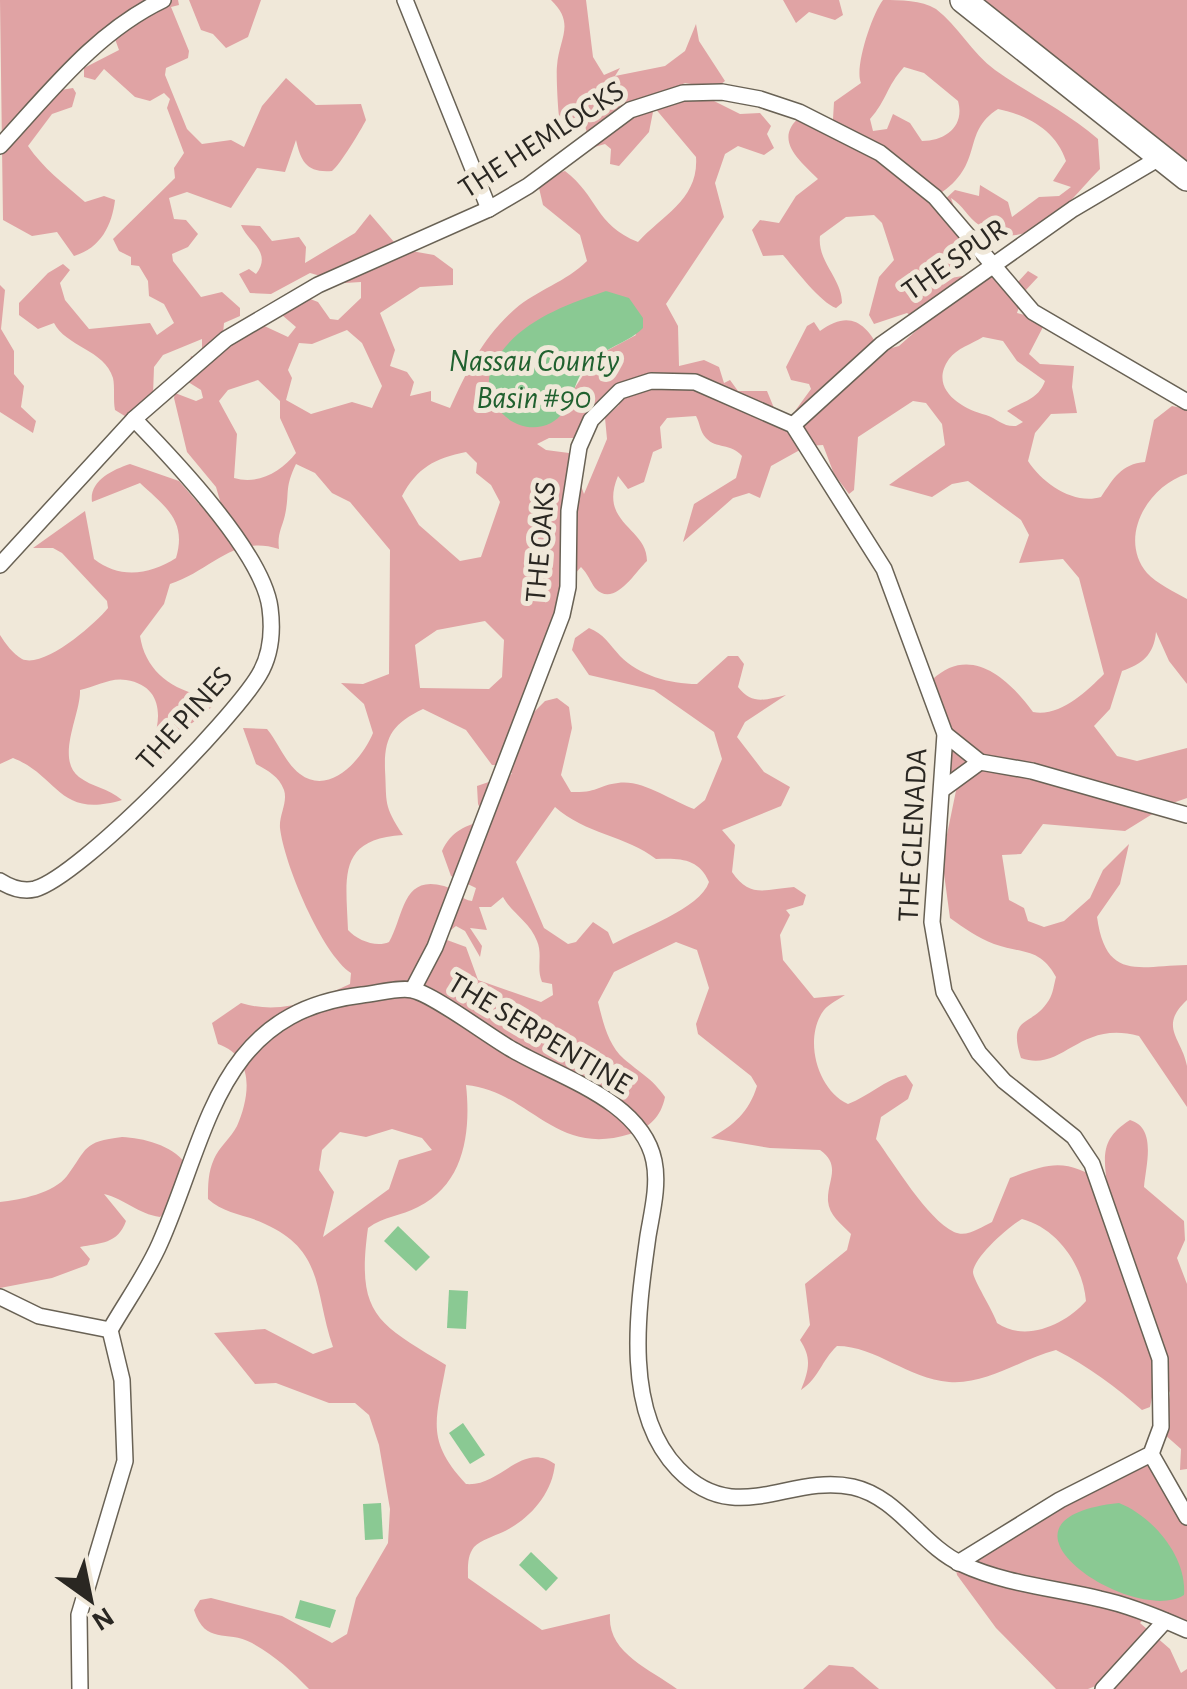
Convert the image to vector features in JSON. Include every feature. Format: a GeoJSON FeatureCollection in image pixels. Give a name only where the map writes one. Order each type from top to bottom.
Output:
{"type":"FeatureCollection","features":[{"type":"Feature","properties":{"kind":"main road"},"geometry":{"type":"LineString","coordinates":[[963,0],[1187,178]]}},
{"type":"Feature","properties":{"kind":"street"},"geometry":{"type":"LineString","coordinates":[[0,146],[91,48],[136,13],[163,0]]}},
{"type":"Feature","properties":{"kind":"street"},"geometry":{"type":"LineString","coordinates":[[406,0],[489,210]]}},
{"type":"Feature","properties":{"kind":"street","name":"THE HEMLOCKS"},"geometry":{"type":"LineString","coordinates":[[0,564],[134,419],[214,348],[282,304],[489,210],[630,110],[683,93],[722,92],[799,112],[880,153],[935,197],[1033,312],[1134,367],[1187,402]]}},
{"type":"Feature","properties":{"kind":"street","name":"THE SPUR"},"geometry":{"type":"LineString","coordinates":[[793,425],[882,344],[1161,156]]}},
{"type":"Feature","properties":{"kind":"street","name":"THE OAKS"},"geometry":{"type":"LineString","coordinates":[[413,990],[435,946],[562,615],[573,469],[591,420],[620,392],[673,378],[730,394],[793,425]]}},
{"type":"Feature","properties":{"kind":"street","name":"THE PINES"},"geometry":{"type":"LineString","coordinates":[[0,881],[25,890],[50,882],[163,786],[241,700],[261,672],[272,639],[270,607],[258,572],[200,491],[134,419]]}},
{"type":"Feature","properties":{"kind":"street","name":"THE GLENADA"},"geometry":{"type":"LineString","coordinates":[[793,425],[884,570],[945,734],[932,922],[944,992],[979,1053],[1004,1081],[1074,1136],[1100,1181],[1160,1359],[1160,1427],[1152,1454]]}},
{"type":"Feature","properties":{"kind":"street"},"geometry":{"type":"LineString","coordinates":[[945,734],[980,762],[1032,772],[1179,813],[1187,796]]}},
{"type":"Feature","properties":{"kind":"street"},"geometry":{"type":"LineString","coordinates":[[943,790],[980,762]]}},
{"type":"Feature","properties":{"kind":"street","name":"THE SERPENTINE"},"geometry":{"type":"LineString","coordinates":[[110,1330],[158,1246],[220,1088],[247,1048],[304,1007],[333,998],[413,990],[608,1102],[644,1136],[655,1175],[638,1310],[644,1394],[654,1432],[677,1469],[706,1491],[729,1498],[756,1498],[824,1484],[863,1490],[883,1500],[958,1563],[1000,1578],[1106,1600],[1187,1630]]}},
{"type":"Feature","properties":{"kind":"street"},"geometry":{"type":"LineString","coordinates":[[0,1297],[39,1316],[110,1330],[123,1394],[125,1461],[79,1615],[80,1689]]}},
{"type":"Feature","properties":{"kind":"street"},"geometry":{"type":"LineString","coordinates":[[958,1563],[1060,1500],[1152,1454],[1187,1516]]}},
{"type":"Feature","properties":{"kind":"street"},"geometry":{"type":"LineString","coordinates":[[1102,1689],[1165,1621]]}},
{"type":"Feature","properties":{"kind":"shaded area"},"geometry":{"type":"Polygon","coordinates":[[[0,0],[178,0],[179,5],[171,7],[189,51],[188,58],[166,68],[165,75],[187,129],[202,144],[231,140],[244,147],[262,106],[286,78],[316,105],[361,104],[366,120],[332,171],[306,164],[296,140],[285,172],[257,168],[231,208],[187,192],[169,198],[174,219],[186,220],[198,234],[188,247],[172,254],[173,261],[201,297],[222,292],[240,308],[240,316],[224,323],[223,334],[260,324],[288,337],[296,327],[282,315],[280,307],[300,295],[318,302],[330,319],[338,320],[361,298],[361,282],[345,283],[310,273],[271,294],[250,293],[239,274],[249,269],[256,274],[262,259],[241,225],[260,226],[272,241],[299,237],[306,247],[305,263],[355,233],[370,214],[400,249],[434,255],[453,269],[453,285],[420,287],[380,313],[395,350],[390,366],[407,372],[414,382],[410,396],[431,391],[431,401],[450,408],[477,355],[504,320],[524,302],[587,261],[580,235],[543,205],[539,188],[548,176],[565,171],[613,227],[638,242],[678,205],[695,172],[696,157],[654,107],[649,132],[619,166],[610,164],[611,149],[605,144],[591,148],[584,122],[578,117],[560,122],[557,70],[564,24],[551,0],[586,0],[593,57],[604,75],[620,68],[615,76],[665,66],[685,51],[696,24],[699,41],[725,81],[716,88],[685,83],[668,91],[708,98],[740,114],[760,113],[771,126],[767,134],[774,148],[764,155],[738,146],[725,154],[715,183],[724,217],[666,304],[678,326],[679,366],[704,360],[719,367],[724,383],[730,380],[738,391],[767,391],[781,425],[789,433],[795,411],[811,389],[809,384],[791,380],[786,367],[807,326],[814,322],[820,331],[839,321],[855,322],[869,332],[880,351],[899,346],[918,329],[917,320],[907,313],[874,324],[869,315],[879,277],[894,260],[882,223],[874,215],[846,217],[820,236],[822,254],[841,294],[842,303],[836,308],[816,293],[783,255],[763,256],[752,230],[760,220],[779,223],[796,196],[818,179],[792,150],[792,125],[801,116],[833,119],[834,102],[861,83],[865,41],[883,0],[917,2],[936,9],[995,70],[1098,139],[1100,169],[1062,209],[1032,230],[998,234],[975,222],[951,198],[966,242],[951,278],[1001,269],[1017,283],[1028,271],[1038,277],[1024,292],[1017,313],[1040,319],[1043,327],[1029,354],[1040,364],[1074,366],[1072,387],[1077,413],[1051,414],[1035,433],[1028,461],[1060,491],[1080,498],[1101,497],[1124,469],[1145,462],[1154,420],[1172,406],[1187,409],[1187,474],[1160,489],[1150,501],[1136,529],[1135,544],[1147,573],[1187,599],[1187,684],[1169,661],[1156,632],[1146,658],[1122,671],[1110,709],[1094,726],[1117,756],[1137,761],[1187,748],[1187,798],[1167,805],[1125,831],[1043,824],[1021,854],[1002,855],[1009,900],[1024,908],[1028,921],[1044,927],[1064,921],[1090,898],[1103,870],[1129,844],[1120,884],[1097,917],[1101,937],[1108,952],[1127,965],[1187,965],[1187,1000],[1178,1009],[1173,1025],[1187,1066],[1187,1107],[1139,1036],[1101,1034],[1049,1058],[1021,1058],[1017,1044],[1019,1028],[1049,1000],[1056,977],[1037,956],[988,942],[950,918],[942,859],[959,776],[943,789],[932,680],[960,665],[974,665],[1000,677],[1033,712],[1043,713],[1072,702],[1104,674],[1079,578],[1063,559],[1019,563],[1029,535],[1021,520],[968,481],[952,484],[932,497],[889,485],[945,445],[942,424],[926,403],[913,401],[858,437],[854,490],[849,494],[834,474],[823,445],[807,446],[771,466],[760,498],[749,493],[733,498],[683,542],[694,504],[736,478],[742,456],[706,438],[696,416],[667,418],[660,427],[662,448],[653,452],[644,482],[628,489],[618,476],[614,492],[618,515],[640,540],[647,561],[624,586],[609,594],[595,588],[581,567],[573,576],[530,716],[545,701],[557,698],[569,707],[572,728],[561,775],[571,792],[627,783],[647,787],[694,809],[705,800],[722,759],[714,732],[654,690],[589,675],[572,650],[575,638],[589,628],[636,668],[686,684],[697,684],[728,656],[738,656],[744,664],[738,687],[743,693],[759,700],[786,695],[745,722],[737,737],[764,772],[790,787],[781,806],[722,830],[735,845],[732,872],[745,886],[759,890],[794,887],[806,895],[803,905],[786,910],[790,915],[780,935],[783,960],[814,998],[845,995],[826,1008],[818,1022],[814,1048],[821,1075],[837,1097],[848,1104],[906,1075],[913,1085],[908,1099],[881,1117],[876,1139],[933,1215],[954,1232],[964,1234],[992,1222],[1010,1178],[1025,1172],[1060,1165],[1081,1170],[1107,1184],[1105,1155],[1109,1140],[1130,1120],[1138,1124],[1148,1148],[1144,1187],[1184,1221],[1185,1240],[1177,1258],[1187,1284],[1187,1469],[1180,1470],[1181,1449],[1164,1434],[1170,1393],[1166,1385],[1154,1388],[1150,1407],[1142,1410],[1102,1378],[1056,1350],[977,1380],[949,1382],[920,1375],[865,1351],[837,1346],[801,1390],[808,1364],[800,1340],[810,1325],[805,1284],[847,1250],[851,1234],[829,1206],[832,1168],[820,1150],[770,1148],[711,1138],[740,1117],[757,1086],[751,1076],[698,1034],[696,1024],[709,988],[697,950],[676,942],[614,972],[598,1002],[614,1047],[665,1097],[653,1121],[630,1134],[604,1139],[581,1137],[562,1131],[508,1099],[466,1085],[465,1138],[455,1170],[434,1197],[368,1228],[365,1280],[369,1299],[388,1326],[446,1365],[437,1415],[439,1442],[466,1484],[490,1479],[532,1457],[555,1464],[549,1485],[531,1513],[474,1547],[468,1578],[542,1630],[610,1614],[611,1628],[622,1649],[677,1689],[309,1689],[252,1643],[204,1628],[194,1610],[200,1600],[211,1598],[282,1616],[332,1643],[347,1634],[356,1598],[388,1543],[390,1509],[379,1445],[369,1415],[355,1403],[329,1403],[276,1383],[255,1384],[214,1333],[265,1329],[313,1354],[333,1347],[308,1260],[284,1235],[208,1199],[212,1164],[237,1126],[246,1090],[244,1068],[230,1050],[218,1044],[212,1023],[241,1003],[283,1007],[310,1001],[350,984],[351,973],[328,947],[306,907],[283,844],[280,828],[284,790],[276,777],[256,764],[243,728],[267,729],[290,765],[311,780],[334,778],[362,753],[373,733],[364,704],[341,683],[363,684],[389,674],[390,550],[350,502],[332,493],[315,473],[296,464],[279,549],[248,546],[235,550],[170,584],[164,604],[140,636],[152,667],[177,687],[199,695],[227,679],[213,706],[163,756],[142,762],[157,726],[156,702],[150,692],[141,684],[120,679],[80,690],[69,747],[72,769],[79,777],[122,800],[84,804],[61,793],[13,758],[0,764],[0,635],[22,659],[43,658],[81,634],[108,608],[107,601],[62,553],[53,548],[33,548],[85,511],[94,559],[104,565],[135,572],[156,568],[176,558],[176,524],[166,508],[140,483],[92,502],[98,482],[130,464],[179,481],[199,504],[221,504],[216,487],[187,452],[174,398],[175,393],[196,401],[203,398],[201,390],[185,380],[191,356],[197,359],[202,353],[202,339],[163,355],[154,367],[153,395],[128,418],[115,410],[113,378],[102,361],[59,331],[54,323],[38,329],[19,315],[19,303],[48,273],[63,264],[70,270],[60,283],[65,300],[89,329],[150,323],[157,335],[174,323],[164,304],[149,296],[148,281],[139,266],[131,265],[131,257],[119,251],[113,239],[175,178],[174,168],[184,153],[167,108],[170,99],[164,93],[150,101],[135,97],[104,69],[95,80],[84,77],[84,68],[119,50],[115,39],[99,41],[61,90],[73,88],[76,93],[72,107],[52,114],[28,146],[85,202],[104,196],[115,200],[104,234],[74,256],[57,232],[32,236],[3,220],[0,0]],[[904,67],[870,119],[873,131],[887,129],[893,114],[910,123],[922,141],[946,135],[956,125],[958,101],[924,73],[904,67]],[[998,109],[979,128],[968,160],[953,183],[938,195],[941,203],[955,190],[979,196],[980,185],[1008,202],[1012,217],[1039,197],[1059,196],[1071,187],[1053,181],[1066,161],[1048,133],[1030,120],[998,109]],[[606,291],[574,389],[595,357],[636,335],[606,291]],[[347,330],[312,344],[299,343],[288,370],[292,378],[286,400],[311,414],[352,402],[372,408],[382,386],[362,343],[347,330]],[[983,337],[956,352],[944,370],[945,388],[951,396],[967,408],[1004,424],[1016,426],[1023,422],[1007,411],[1034,396],[1045,381],[1017,361],[1003,341],[983,337]],[[258,380],[228,390],[219,401],[237,434],[234,478],[252,480],[268,475],[296,453],[280,418],[280,401],[258,380]],[[616,400],[576,438],[549,438],[537,444],[546,450],[569,453],[584,494],[607,439],[605,418],[619,405],[616,400]],[[466,452],[436,461],[414,478],[402,496],[419,525],[460,561],[481,557],[500,502],[491,485],[476,473],[477,463],[466,452]],[[485,621],[437,630],[415,645],[420,688],[489,689],[502,677],[504,640],[485,621]],[[423,709],[397,726],[386,749],[386,790],[389,810],[403,835],[366,844],[356,853],[347,878],[348,930],[362,940],[378,944],[389,942],[406,900],[420,886],[444,886],[472,901],[476,888],[451,876],[442,851],[460,830],[486,820],[478,804],[477,786],[512,774],[505,765],[492,765],[466,730],[423,709]],[[555,807],[516,862],[544,928],[568,944],[576,942],[593,922],[608,932],[613,944],[682,910],[709,882],[694,864],[656,859],[579,823],[555,807]],[[503,897],[491,907],[479,907],[487,930],[470,928],[482,946],[480,957],[465,931],[456,926],[447,933],[447,940],[466,947],[478,980],[541,1002],[553,995],[552,984],[542,982],[540,977],[539,946],[534,934],[503,897]],[[392,1129],[366,1137],[340,1132],[322,1150],[319,1170],[334,1192],[323,1237],[389,1189],[399,1160],[432,1150],[422,1138],[392,1129]],[[1022,1219],[979,1258],[973,1272],[997,1323],[1008,1329],[1033,1331],[1068,1317],[1086,1301],[1080,1274],[1057,1239],[1022,1219]]]}},
{"type":"Feature","properties":{"kind":"shaded area"},"geometry":{"type":"Polygon","coordinates":[[[189,0],[261,0],[248,37],[226,48],[213,34],[201,30],[189,0]]]}},
{"type":"Feature","properties":{"kind":"shaded area"},"geometry":{"type":"Polygon","coordinates":[[[783,0],[839,0],[843,15],[835,20],[809,12],[796,23],[783,0]]]}},
{"type":"Feature","properties":{"kind":"shaded area"},"geometry":{"type":"Polygon","coordinates":[[[963,0],[1187,0],[1187,178],[963,0]]]}},
{"type":"Feature","properties":{"kind":"shaded area"},"geometry":{"type":"Polygon","coordinates":[[[0,285],[5,290],[1,329],[14,351],[14,374],[24,386],[21,407],[36,421],[33,433],[0,412],[0,285]]]}},
{"type":"Feature","properties":{"kind":"shaded area"},"geometry":{"type":"Polygon","coordinates":[[[122,1137],[173,1151],[185,1163],[170,1208],[160,1217],[104,1194],[126,1221],[113,1238],[80,1247],[90,1259],[87,1265],[52,1278],[0,1288],[0,1202],[54,1187],[87,1148],[99,1141],[122,1137]]]}},
{"type":"Feature","properties":{"kind":"shaded area"},"geometry":{"type":"Polygon","coordinates":[[[1151,1454],[1187,1517],[1187,1630],[1144,1619],[1140,1623],[1170,1649],[1181,1673],[1187,1669],[1187,1689],[1115,1689],[1103,1683],[1088,1689],[1056,1689],[996,1628],[957,1575],[955,1564],[1151,1454]]]}},
{"type":"Feature","properties":{"kind":"shaded area"},"geometry":{"type":"Polygon","coordinates":[[[829,1665],[853,1667],[879,1689],[803,1689],[829,1665]]]}},
{"type":"Feature","properties":{"kind":"water","name":"Nassau County Basin #90"},"geometry":{"type":"Polygon","coordinates":[[[606,291],[629,298],[643,318],[643,328],[588,364],[558,418],[537,427],[512,422],[494,403],[490,391],[489,378],[502,350],[542,317],[606,291]]]}},
{"type":"Feature","properties":{"kind":"water"},"geometry":{"type":"Polygon","coordinates":[[[398,1226],[430,1257],[416,1271],[384,1241],[398,1226]]]}},
{"type":"Feature","properties":{"kind":"water"},"geometry":{"type":"Polygon","coordinates":[[[449,1290],[468,1291],[466,1329],[447,1328],[449,1290]]]}},
{"type":"Feature","properties":{"kind":"water"},"geometry":{"type":"Polygon","coordinates":[[[463,1423],[485,1455],[470,1464],[449,1433],[463,1423]]]}},
{"type":"Feature","properties":{"kind":"water"},"geometry":{"type":"Polygon","coordinates":[[[381,1503],[383,1539],[365,1540],[363,1504],[381,1503]]]}},
{"type":"Feature","properties":{"kind":"water"},"geometry":{"type":"Polygon","coordinates":[[[1119,1503],[1144,1517],[1165,1539],[1180,1566],[1184,1595],[1161,1601],[1132,1596],[1102,1584],[1076,1567],[1060,1548],[1059,1529],[1077,1513],[1119,1503]]]}},
{"type":"Feature","properties":{"kind":"water"},"geometry":{"type":"Polygon","coordinates":[[[531,1552],[558,1578],[546,1591],[519,1565],[531,1552]]]}},
{"type":"Feature","properties":{"kind":"water"},"geometry":{"type":"Polygon","coordinates":[[[300,1600],[336,1610],[330,1628],[295,1618],[300,1600]]]}}]}
